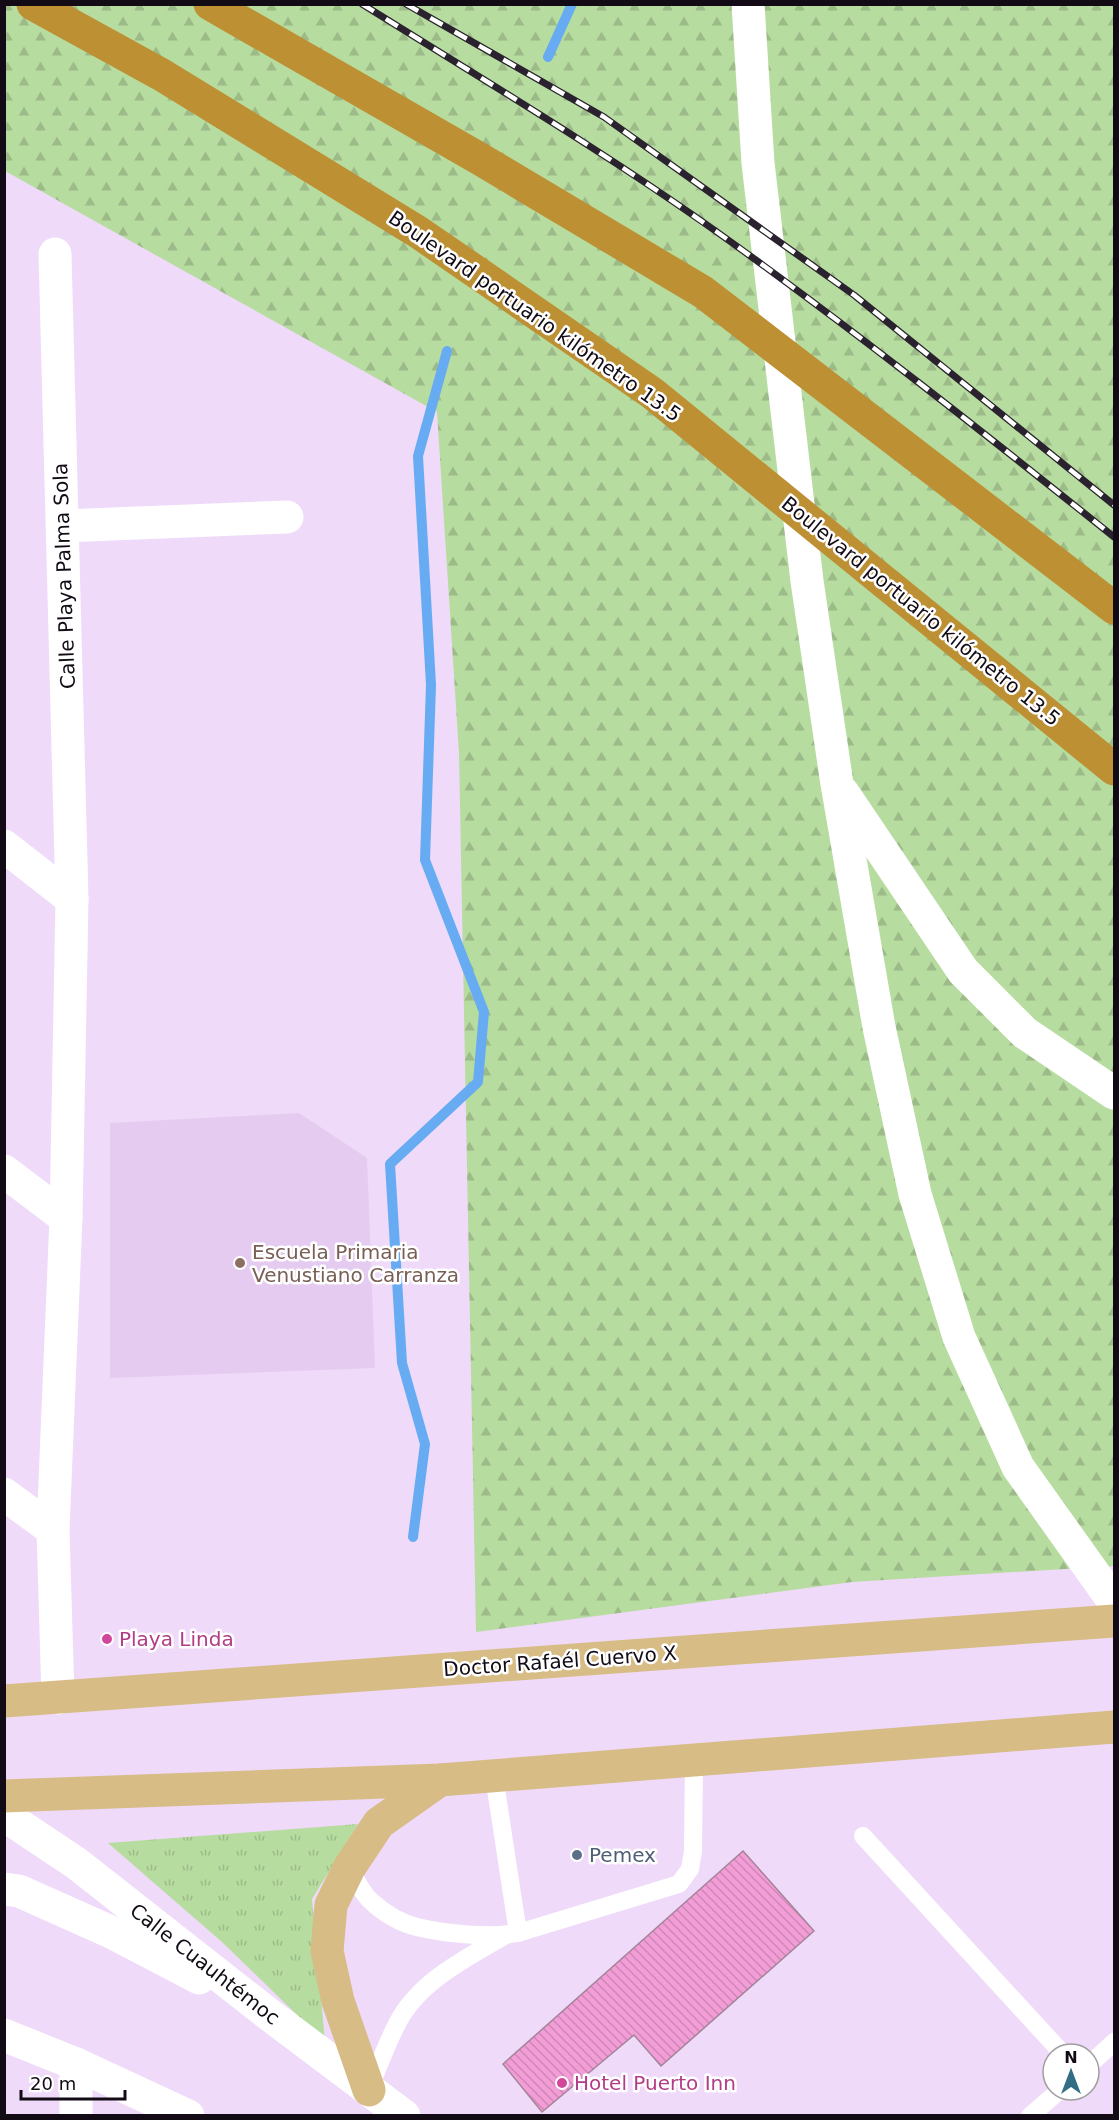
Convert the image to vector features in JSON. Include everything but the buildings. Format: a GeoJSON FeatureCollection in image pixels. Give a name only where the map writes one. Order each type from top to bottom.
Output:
{"type":"FeatureCollection","features":[{"type":"Feature","properties":{"kind":"highway","name":"Boulevard portuario kilómetro 13.5"},"geometry":{"type":"LineString","coordinates":[[33,4],[162,75],[418,232],[652,393],[1114,769]]}},
{"type":"Feature","properties":{"kind":"highway"},"geometry":{"type":"LineString","coordinates":[[210,4],[480,159],[703,292],[1114,608]]}},
{"type":"Feature","properties":{"kind":"main road","name":"Doctor Rafaél Cuervo X"},"geometry":{"type":"LineString","coordinates":[[4,1701],[1114,1621]]}},
{"type":"Feature","properties":{"kind":"main road"},"geometry":{"type":"LineString","coordinates":[[4,1796],[440,1780],[1114,1727]]}},
{"type":"Feature","properties":{"kind":"main road"},"geometry":{"type":"LineString","coordinates":[[369,2090],[338,2001],[327,1951],[331,1905],[349,1868],[379,1823],[440,1780]]}},
{"type":"Feature","properties":{"kind":"street"},"geometry":{"type":"LineString","coordinates":[[748,4],[758,163],[807,581],[837,784],[879,1027],[915,1194],[959,1337],[1018,1467],[1114,1602]]}},
{"type":"Feature","properties":{"kind":"street","name":"Calle Playa Palma Sola"},"geometry":{"type":"LineString","coordinates":[[56,254],[72,899],[66,1218],[53,1530],[58,1698]]}},
{"type":"Feature","properties":{"kind":"street"},"geometry":{"type":"LineString","coordinates":[[63,526],[288,517]]}},
{"type":"Feature","properties":{"kind":"street"},"geometry":{"type":"LineString","coordinates":[[837,784],[963,971],[1025,1033],[1114,1093]]}},
{"type":"Feature","properties":{"kind":"street"},"geometry":{"type":"LineString","coordinates":[[4,846],[72,899]]}},
{"type":"Feature","properties":{"kind":"street"},"geometry":{"type":"LineString","coordinates":[[4,1171],[66,1218]]}},
{"type":"Feature","properties":{"kind":"street"},"geometry":{"type":"LineString","coordinates":[[4,1494],[53,1530]]}},
{"type":"Feature","properties":{"kind":"street","name":"Calle Cuauhtémoc"},"geometry":{"type":"LineString","coordinates":[[4,1815],[76,1863],[267,2013],[404,2115]]}},
{"type":"Feature","properties":{"kind":"street"},"geometry":{"type":"LineString","coordinates":[[4,1889],[19,1892],[111,1932],[267,2013]]}},
{"type":"Feature","properties":{"kind":"street"},"geometry":{"type":"LineString","coordinates":[[4,2035],[76,2064],[188,2115]]}},
{"type":"Feature","properties":{"kind":"street"},"geometry":{"type":"LineString","coordinates":[[76,2064],[76,2115]]}},
{"type":"Feature","properties":{"kind":"lane"},"geometry":{"type":"LineString","coordinates":[[369,2090],[398,2023],[417,1996],[450,1968],[511,1935],[679,1884],[690,1869],[693,1851],[694,1760]]}},
{"type":"Feature","properties":{"kind":"lane"},"geometry":{"type":"LineString","coordinates":[[494,1776],[511,1935]]}},
{"type":"Feature","properties":{"kind":"lane"},"geometry":{"type":"LineString","coordinates":[[863,1836],[1051,2042]]}},
{"type":"Feature","properties":{"kind":"lane"},"geometry":{"type":"LineString","coordinates":[[349,1868],[370,1901],[388,1914],[416,1927],[448,1932],[511,1935]]}},
{"type":"Feature","properties":{"kind":"lane"},"geometry":{"type":"LineString","coordinates":[[1101,2054],[1114,2042]]}},
{"type":"Feature","properties":{"kind":"lane"},"geometry":{"type":"LineString","coordinates":[[1030,2115],[1046,2102]]}},
{"type":"Feature","properties":{"kind":"shaded area","name":"Escuela Primaria Venustiano Carranza"},"geometry":{"type":"Polygon","coordinates":[[[299,1113],[367,1158],[375,1368],[110,1378],[110,1123],[299,1113]]]}},
{"type":"Feature","properties":{"kind":"green space"},"geometry":{"type":"Polygon","coordinates":[[[5,5],[1114,5],[1114,1566],[852,1582],[476,1632],[459,753],[437,412],[5,171],[5,5]]]}},
{"type":"Feature","properties":{"kind":"green space"},"geometry":{"type":"Polygon","coordinates":[[[358,1824],[312,1899],[325,2042],[222,1942],[108,1843],[358,1824]]]}},
{"type":"Feature","properties":{"kind":"waterway"},"geometry":{"type":"LineString","coordinates":[[548,57],[572,4]]}},
{"type":"Feature","properties":{"kind":"waterway"},"geometry":{"type":"LineString","coordinates":[[413,1537],[425,1444],[402,1363],[390,1164],[478,1082],[484,1012],[425,860],[431,685],[418,456],[447,351]]}},
{"type":"Feature","properties":{"kind":"railway"},"geometry":{"type":"LineString","coordinates":[[362,4],[586,144],[717,232],[967,420],[1114,537]]}},
{"type":"Feature","properties":{"kind":"railway"},"geometry":{"type":"LineString","coordinates":[[406,4],[604,117],[854,295],[1114,505]]}},
{"type":"Feature","properties":{"kind":"place","name":"Escuela Primaria Venustiano Carranza"},"geometry":{"type":"Point","coordinates":[240,1263]}},
{"type":"Feature","properties":{"kind":"place","name":"Playa Linda"},"geometry":{"type":"Point","coordinates":[107,1639]}},
{"type":"Feature","properties":{"kind":"place","name":"Pemex"},"geometry":{"type":"Point","coordinates":[577,1855]}},
{"type":"Feature","properties":{"kind":"place","name":"Hotel Puerto Inn"},"geometry":{"type":"Point","coordinates":[562,2083]}}]}
